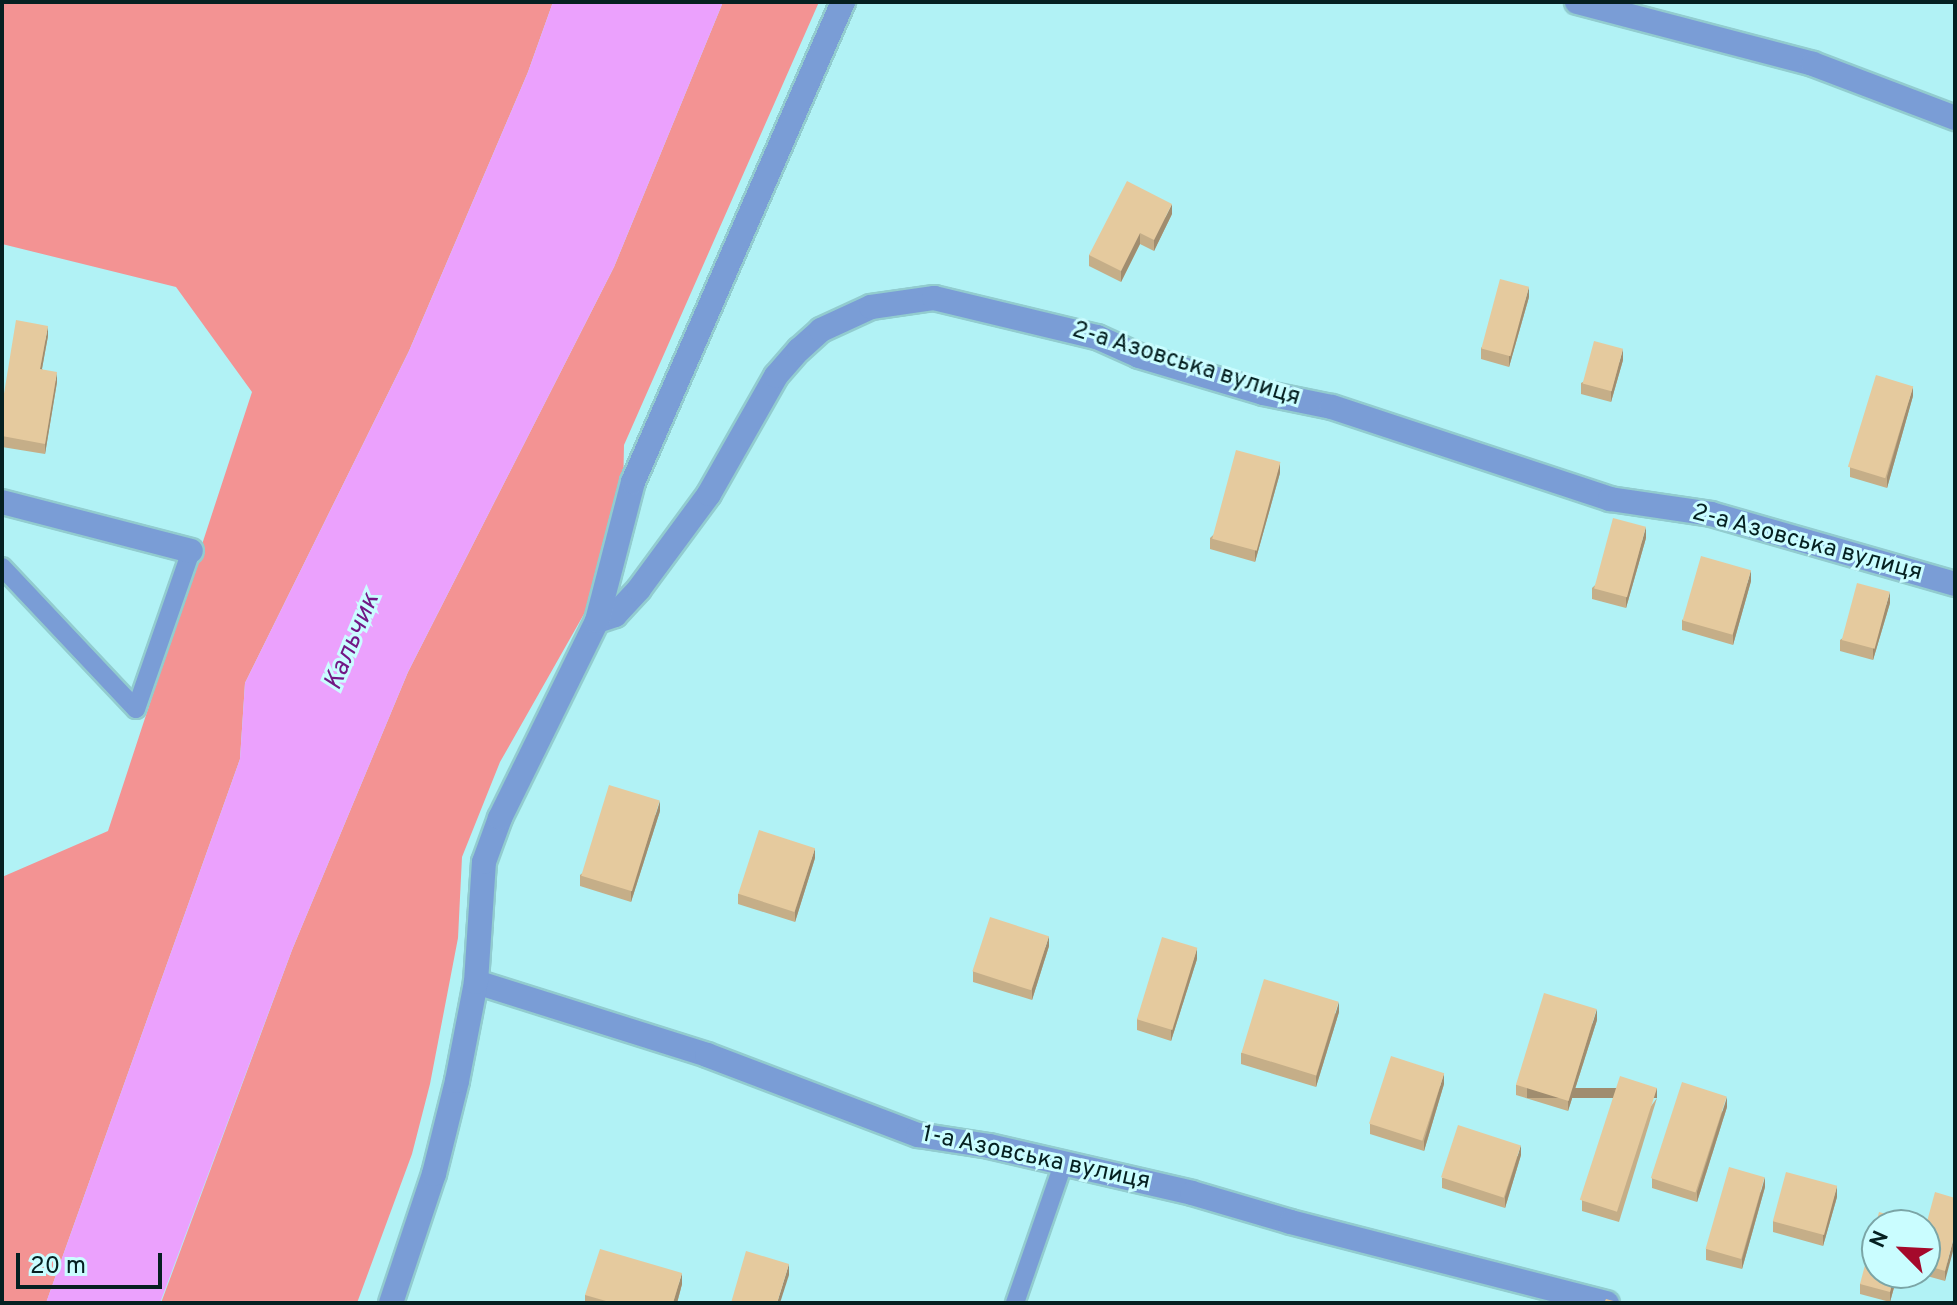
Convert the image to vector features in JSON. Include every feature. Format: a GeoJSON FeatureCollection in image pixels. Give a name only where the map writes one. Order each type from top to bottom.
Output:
{"type":"FeatureCollection","features":[{"type":"Feature","properties":{"kind":"street"},"geometry":{"type":"LineString","coordinates":[[391,1303],[434,1174],[476,982],[484,862],[500,818],[597,621],[633,482],[843,2]]}},
{"type":"Feature","properties":{"kind":"street"},"geometry":{"type":"LineString","coordinates":[[1577,2],[1813,64],[1955,118]]}},
{"type":"Feature","properties":{"kind":"street","name":"2-а Азовська вулиця"},"geometry":{"type":"LineString","coordinates":[[597,621],[615,615],[639,589],[709,494],[776,376],[799,350],[821,330],[871,307],[934,298],[1097,337],[1139,356],[1263,393],[1332,407],[1610,499],[1711,514],[1955,584]]}},
{"type":"Feature","properties":{"kind":"street"},"geometry":{"type":"LineString","coordinates":[[2,502],[191,551]]}},
{"type":"Feature","properties":{"kind":"street","name":"1-а Азовська вулиця"},"geometry":{"type":"LineString","coordinates":[[476,982],[677,1045],[918,1135],[989,1146],[1192,1193],[1291,1222],[1607,1303]]}},
{"type":"Feature","properties":{"kind":"lane"},"geometry":{"type":"LineString","coordinates":[[2,567],[136,709],[191,551]]}},
{"type":"Feature","properties":{"kind":"lane"},"geometry":{"type":"LineString","coordinates":[[1015,1303],[1063,1164]]}},
{"type":"Feature","properties":{"kind":"shaded area"},"geometry":{"type":"Polygon","coordinates":[[[2,2],[553,2],[528,72],[409,351],[245,683],[240,759],[46,1303],[2,1303],[2,877],[108,831],[252,392],[176,287],[2,244],[2,2]]]}},
{"type":"Feature","properties":{"kind":"shaded area"},"geometry":{"type":"Polygon","coordinates":[[[723,2],[819,2],[624,445],[622,547],[500,762],[462,857],[458,938],[430,1084],[412,1154],[357,1303],[161,1303],[292,950],[408,672],[614,267],[723,2]]]}},
{"type":"Feature","properties":{"kind":"water","name":"Кальчик"},"geometry":{"type":"Polygon","coordinates":[[[553,2],[723,2],[614,267],[408,672],[292,950],[160,1303],[46,1303],[240,759],[245,683],[409,351],[528,72],[553,2]]]}},
{"type":"Feature","properties":{"kind":"building"},"geometry":{"type":"Polygon","coordinates":[[[1127,181],[1172,204],[1154,240],[1140,233],[1121,271],[1089,255],[1127,181]]]}},
{"type":"Feature","properties":{"kind":"building"},"geometry":{"type":"Polygon","coordinates":[[[1500,279],[1529,287],[1510,356],[1481,349],[1500,279]]]}},
{"type":"Feature","properties":{"kind":"building"},"geometry":{"type":"Polygon","coordinates":[[[16,320],[48,326],[40,369],[57,372],[45,444],[2,436],[2,406],[16,320]]]}},
{"type":"Feature","properties":{"kind":"building"},"geometry":{"type":"Polygon","coordinates":[[[1594,341],[1623,349],[1612,391],[1583,384],[1594,341]]]}},
{"type":"Feature","properties":{"kind":"building"},"geometry":{"type":"Polygon","coordinates":[[[1876,375],[1913,386],[1885,478],[1848,467],[1876,375]]]}},
{"type":"Feature","properties":{"kind":"building"},"geometry":{"type":"Polygon","coordinates":[[[1236,450],[1280,462],[1257,551],[1212,539],[1236,450]]]}},
{"type":"Feature","properties":{"kind":"building"},"geometry":{"type":"Polygon","coordinates":[[[1613,518],[1646,527],[1627,597],[1594,589],[1613,518]]]}},
{"type":"Feature","properties":{"kind":"building"},"geometry":{"type":"Polygon","coordinates":[[[1701,556],[1751,570],[1733,635],[1683,620],[1701,556]]]}},
{"type":"Feature","properties":{"kind":"building"},"geometry":{"type":"Polygon","coordinates":[[[1857,583],[1890,592],[1875,649],[1842,640],[1857,583]]]}},
{"type":"Feature","properties":{"kind":"building"},"geometry":{"type":"Polygon","coordinates":[[[609,785],[660,800],[632,891],[581,876],[609,785]]]}},
{"type":"Feature","properties":{"kind":"building"},"geometry":{"type":"Polygon","coordinates":[[[759,830],[815,848],[794,912],[738,894],[759,830]]]}},
{"type":"Feature","properties":{"kind":"building"},"geometry":{"type":"Polygon","coordinates":[[[990,917],[1049,936],[1031,990],[972,971],[990,917]]]}},
{"type":"Feature","properties":{"kind":"building"},"geometry":{"type":"Polygon","coordinates":[[[1162,937],[1197,948],[1172,1030],[1137,1019],[1162,937]]]}},
{"type":"Feature","properties":{"kind":"building"},"geometry":{"type":"Polygon","coordinates":[[[1264,979],[1339,1002],[1316,1075],[1241,1053],[1264,979]]]}},
{"type":"Feature","properties":{"kind":"building"},"geometry":{"type":"Polygon","coordinates":[[[1544,993],[1597,1009],[1569,1101],[1516,1085],[1544,993]]]}},
{"type":"Feature","properties":{"kind":"building"},"geometry":{"type":"Polygon","coordinates":[[[1391,1056],[1444,1073],[1422,1141],[1369,1124],[1391,1056]]]}},
{"type":"Feature","properties":{"kind":"building"},"geometry":{"type":"Polygon","coordinates":[[[1620,1076],[1657,1088],[1617,1212],[1580,1200],[1620,1076]]]}},
{"type":"Feature","properties":{"kind":"building"},"geometry":{"type":"Polygon","coordinates":[[[1682,1082],[1727,1097],[1695,1193],[1651,1178],[1682,1082]]]}},
{"type":"Feature","properties":{"kind":"building"},"geometry":{"type":"Polygon","coordinates":[[[1458,1125],[1521,1145],[1504,1198],[1441,1177],[1458,1125]]]}},
{"type":"Feature","properties":{"kind":"building"},"geometry":{"type":"Polygon","coordinates":[[[1729,1167],[1765,1177],[1741,1259],[1706,1249],[1729,1167]]]}},
{"type":"Feature","properties":{"kind":"building"},"geometry":{"type":"Polygon","coordinates":[[[1786,1172],[1837,1186],[1824,1235],[1773,1221],[1786,1172]]]}},
{"type":"Feature","properties":{"kind":"building"},"geometry":{"type":"Polygon","coordinates":[[[1935,1192],[1955,1198],[1955,1233],[1945,1271],[1941,1270],[1941,1209],[1930,1209],[1935,1192]]]}},
{"type":"Feature","properties":{"kind":"building"},"geometry":{"type":"Polygon","coordinates":[[[600,1249],[682,1273],[673,1303],[613,1303],[585,1295],[600,1249]]]}},
{"type":"Feature","properties":{"kind":"building"},"geometry":{"type":"Polygon","coordinates":[[[746,1251],[789,1264],[777,1303],[731,1303],[746,1251]]]}}]}
